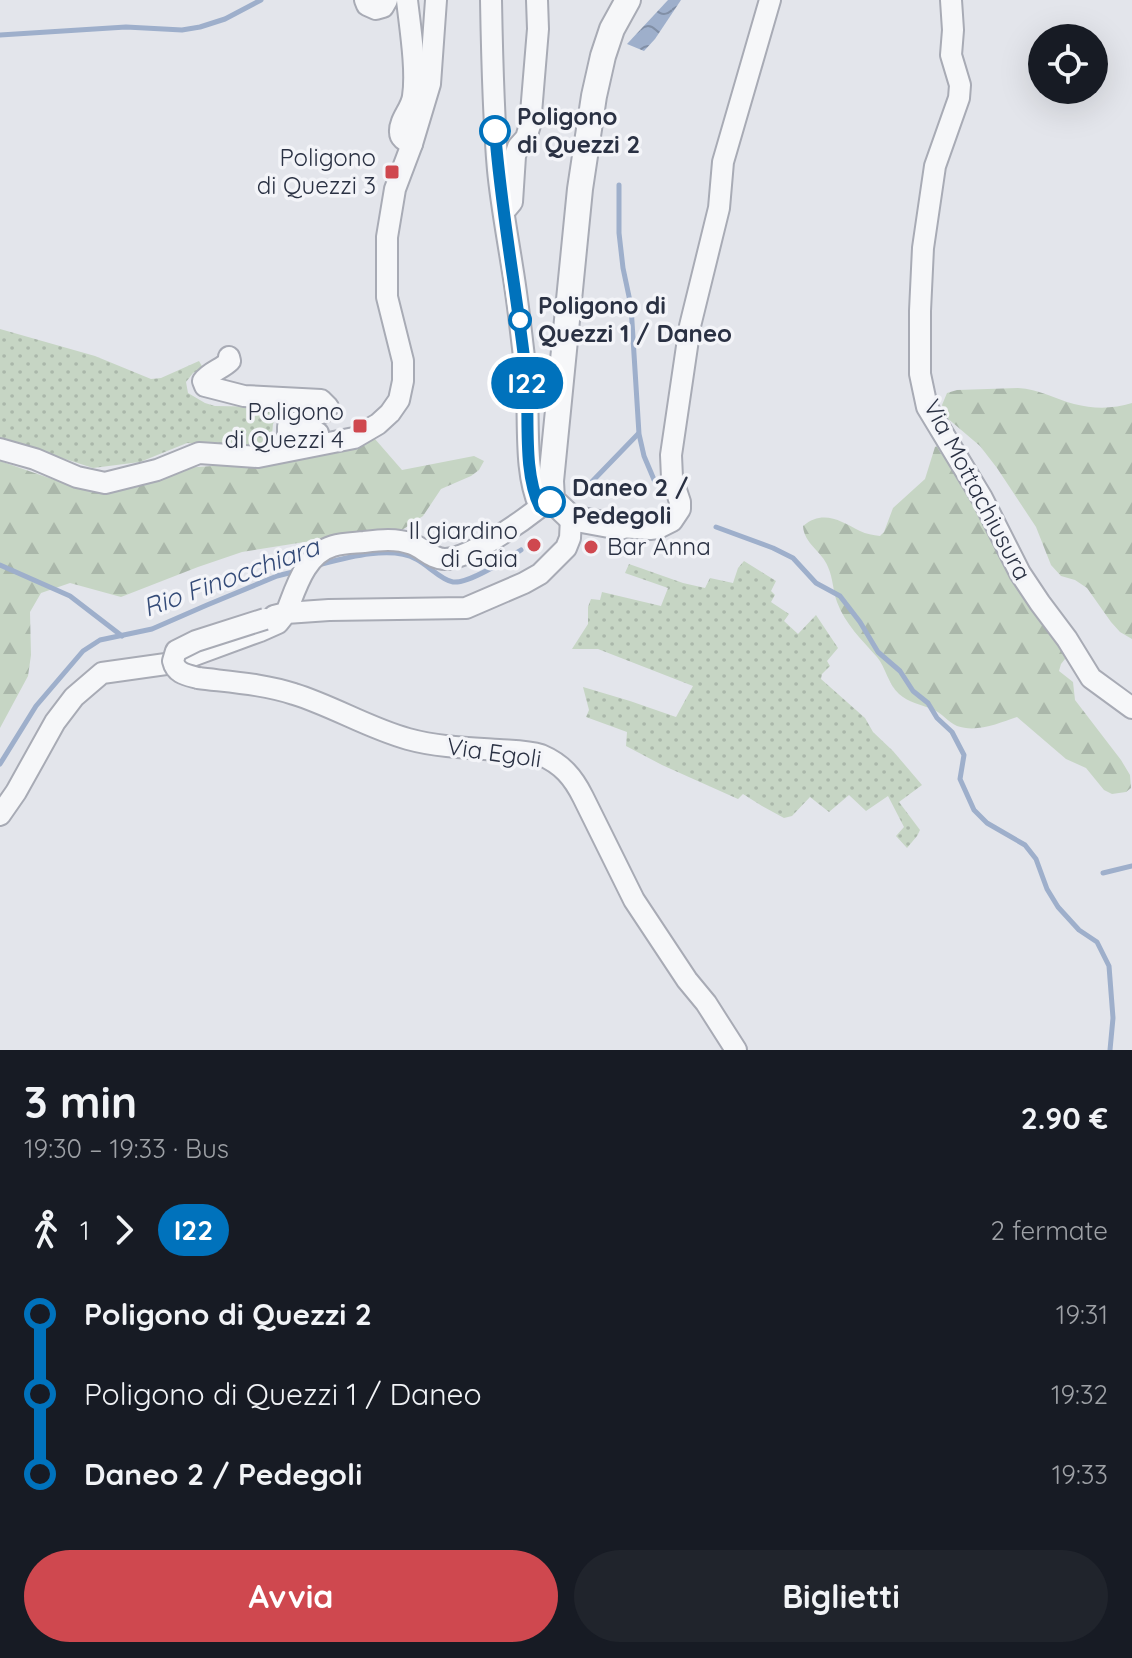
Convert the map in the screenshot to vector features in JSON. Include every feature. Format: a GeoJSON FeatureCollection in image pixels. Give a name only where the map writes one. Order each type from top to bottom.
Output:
{"type":"FeatureCollection","features":[{"type":"Feature","properties":{"kind":"street"},"geometry":{"type":"LineString","coordinates":[[365,0],[367,5],[376,9],[383,7],[387,0]]}},
{"type":"Feature","properties":{"kind":"street"},"geometry":{"type":"LineString","coordinates":[[407,0],[414,86],[413,102],[400,134],[402,139],[412,144]]}},
{"type":"Feature","properties":{"kind":"street"},"geometry":{"type":"LineString","coordinates":[[0,449],[35,459],[77,477],[105,483],[157,470],[199,453],[258,457],[354,438],[390,413],[399,400],[403,361],[387,297],[387,237],[395,189],[430,84],[436,0]]}},
{"type":"Feature","properties":{"kind":"street"},"geometry":{"type":"LineString","coordinates":[[491,0],[498,174],[523,344],[529,403],[529,450],[535,495],[571,518],[650,529],[672,521],[680,509],[672,478],[671,455],[690,326],[719,208],[723,162],[770,0]]}},
{"type":"Feature","properties":{"kind":"street"},"geometry":{"type":"LineString","coordinates":[[504,210],[512,202],[515,156],[530,125],[538,29],[537,0]]}},
{"type":"Feature","properties":{"kind":"street"},"geometry":{"type":"LineString","coordinates":[[0,815],[55,722],[74,697],[102,673],[174,662],[278,623],[310,561],[316,554],[335,545],[391,539],[412,544],[437,558],[459,557],[504,532],[546,503],[580,189],[594,96],[612,29],[628,0]]}},
{"type":"Feature","properties":{"kind":"street","name":"Via Mottachiusura"},"geometry":{"type":"LineString","coordinates":[[951,0],[951,55],[960,85],[959,98],[935,166],[923,248],[920,374],[927,407],[982,498],[1020,573],[1091,678],[1132,708]]}},
{"type":"Feature","properties":{"kind":"street"},"geometry":{"type":"LineString","coordinates":[[229,357],[227,365],[205,377],[205,386],[244,396],[321,400],[328,407],[324,412],[292,424],[288,427],[288,435],[293,437],[347,429],[354,438]]}},
{"type":"Feature","properties":{"kind":"street"},"geometry":{"type":"LineString","coordinates":[[288,607],[329,610],[466,608],[540,574],[566,548],[571,518]]}},
{"type":"Feature","properties":{"kind":"street","name":"Via Egoli"},"geometry":{"type":"LineString","coordinates":[[288,607],[265,619],[196,641],[176,651],[173,661],[176,669],[198,678],[278,688],[407,739],[443,746],[536,754],[563,767],[574,780],[634,900],[736,1050]]}},
{"type":"Feature","properties":{"kind":"green space"},"geometry":{"type":"Polygon","coordinates":[[[0,329],[95,356],[151,379],[161,378],[199,361],[203,368],[193,373],[186,382],[188,393],[215,406],[270,407],[278,414],[273,424],[271,445],[245,447],[187,443],[140,462],[93,468],[0,438],[0,329]]]}},
{"type":"Feature","properties":{"kind":"green space"},"geometry":{"type":"Polygon","coordinates":[[[1018,388],[1089,407],[1132,403],[1132,639],[1111,622],[1087,588],[1061,576],[1051,565],[1036,527],[997,468],[980,446],[946,417],[942,405],[947,393],[957,390],[1018,388]]]}},
{"type":"Feature","properties":{"kind":"green space"},"geometry":{"type":"Polygon","coordinates":[[[363,439],[375,439],[402,470],[474,456],[484,461],[471,476],[441,489],[423,516],[399,532],[355,534],[242,552],[121,597],[70,583],[41,593],[30,612],[28,676],[0,728],[0,461],[78,488],[112,490],[184,468],[265,466],[326,454],[363,439]]]}},
{"type":"Feature","properties":{"kind":"green space"},"geometry":{"type":"Polygon","coordinates":[[[940,445],[957,469],[1027,601],[1064,653],[1065,659],[1059,671],[1073,682],[1075,700],[1130,775],[1131,788],[1126,792],[1112,794],[1104,790],[1086,768],[1066,759],[1017,717],[988,726],[965,728],[903,697],[892,686],[877,657],[840,610],[828,567],[806,538],[803,526],[825,517],[880,536],[893,508],[925,479],[935,447],[940,445]]]}},
{"type":"Feature","properties":{"kind":"green space"},"geometry":{"type":"Polygon","coordinates":[[[744,561],[776,581],[771,591],[775,595],[771,602],[789,614],[784,621],[798,634],[816,615],[838,648],[827,661],[830,666],[821,679],[865,718],[873,732],[922,785],[899,802],[920,830],[907,848],[896,836],[904,827],[888,796],[866,811],[849,795],[829,812],[810,797],[792,816],[784,818],[743,794],[738,799],[662,765],[626,746],[627,732],[586,717],[589,710],[583,687],[676,717],[693,686],[598,649],[572,649],[588,624],[591,599],[600,600],[602,592],[661,606],[668,588],[625,573],[629,564],[705,588],[710,578],[733,583],[744,561]]]}},
{"type":"Feature","properties":{"kind":"water"},"geometry":{"type":"Polygon","coordinates":[[[668,0],[681,0],[644,51],[627,44],[668,0]]]}},
{"type":"Feature","properties":{"kind":"waterway"},"geometry":{"type":"LineString","coordinates":[[0,35],[126,27],[182,30],[225,19],[261,0]]}},
{"type":"Feature","properties":{"kind":"waterway"},"geometry":{"type":"LineString","coordinates":[[619,185],[619,233],[631,306],[639,434],[655,482]]}},
{"type":"Feature","properties":{"kind":"waterway","name":"Rio Finocchiara"},"geometry":{"type":"LineString","coordinates":[[580,494],[638,434]]}},
{"type":"Feature","properties":{"kind":"waterway"},"geometry":{"type":"LineString","coordinates":[[716,527],[793,558],[816,583],[840,596],[878,652],[900,671],[913,691],[928,703],[937,718],[952,732],[964,755],[960,779],[974,810],[987,823],[1025,845],[1036,859],[1047,889],[1058,907],[1079,930],[1097,942],[1109,966],[1113,1018],[1110,1050]]}},
{"type":"Feature","properties":{"kind":"waterway","name":"Rio Finocchiara"},"geometry":{"type":"LineString","coordinates":[[318,565],[368,554],[394,553],[416,559],[448,581],[460,582],[521,550]]}},
{"type":"Feature","properties":{"kind":"waterway"},"geometry":{"type":"LineString","coordinates":[[0,565],[70,596],[122,636]]}},
{"type":"Feature","properties":{"kind":"waterway","name":"Rio Finocchiara"},"geometry":{"type":"LineString","coordinates":[[0,764],[36,706],[83,651],[100,640],[152,629],[277,576],[297,571]]}},
{"type":"Feature","properties":{"kind":"waterway"},"geometry":{"type":"LineString","coordinates":[[1103,873],[1132,866]]}},
{"type":"Feature","properties":{"kind":"bus line","name":"I22"},"geometry":{"type":"LineString","coordinates":[[495,131],[529,403],[532,475],[540,507],[550,502]]}},
{"type":"Feature","properties":{"kind":"place","name":"Poligono di Quezzi 2"},"geometry":{"type":"Point","coordinates":[495,131]}},
{"type":"Feature","properties":{"kind":"place","name":"Poligono di Quezzi 3"},"geometry":{"type":"Point","coordinates":[392,172]}},
{"type":"Feature","properties":{"kind":"place","name":"Poligono di Quezzi 1 / Daneo"},"geometry":{"type":"Point","coordinates":[520,320]}},
{"type":"Feature","properties":{"kind":"place","name":"Poligono di Quezzi 4"},"geometry":{"type":"Point","coordinates":[360,426]}},
{"type":"Feature","properties":{"kind":"place","name":"Daneo 2 / Pedegoli"},"geometry":{"type":"Point","coordinates":[550,502]}},
{"type":"Feature","properties":{"kind":"place","name":"Il giardino di Gaia"},"geometry":{"type":"Point","coordinates":[534,545]}},
{"type":"Feature","properties":{"kind":"place","name":"Bar Anna"},"geometry":{"type":"Point","coordinates":[591,547]}}]}
